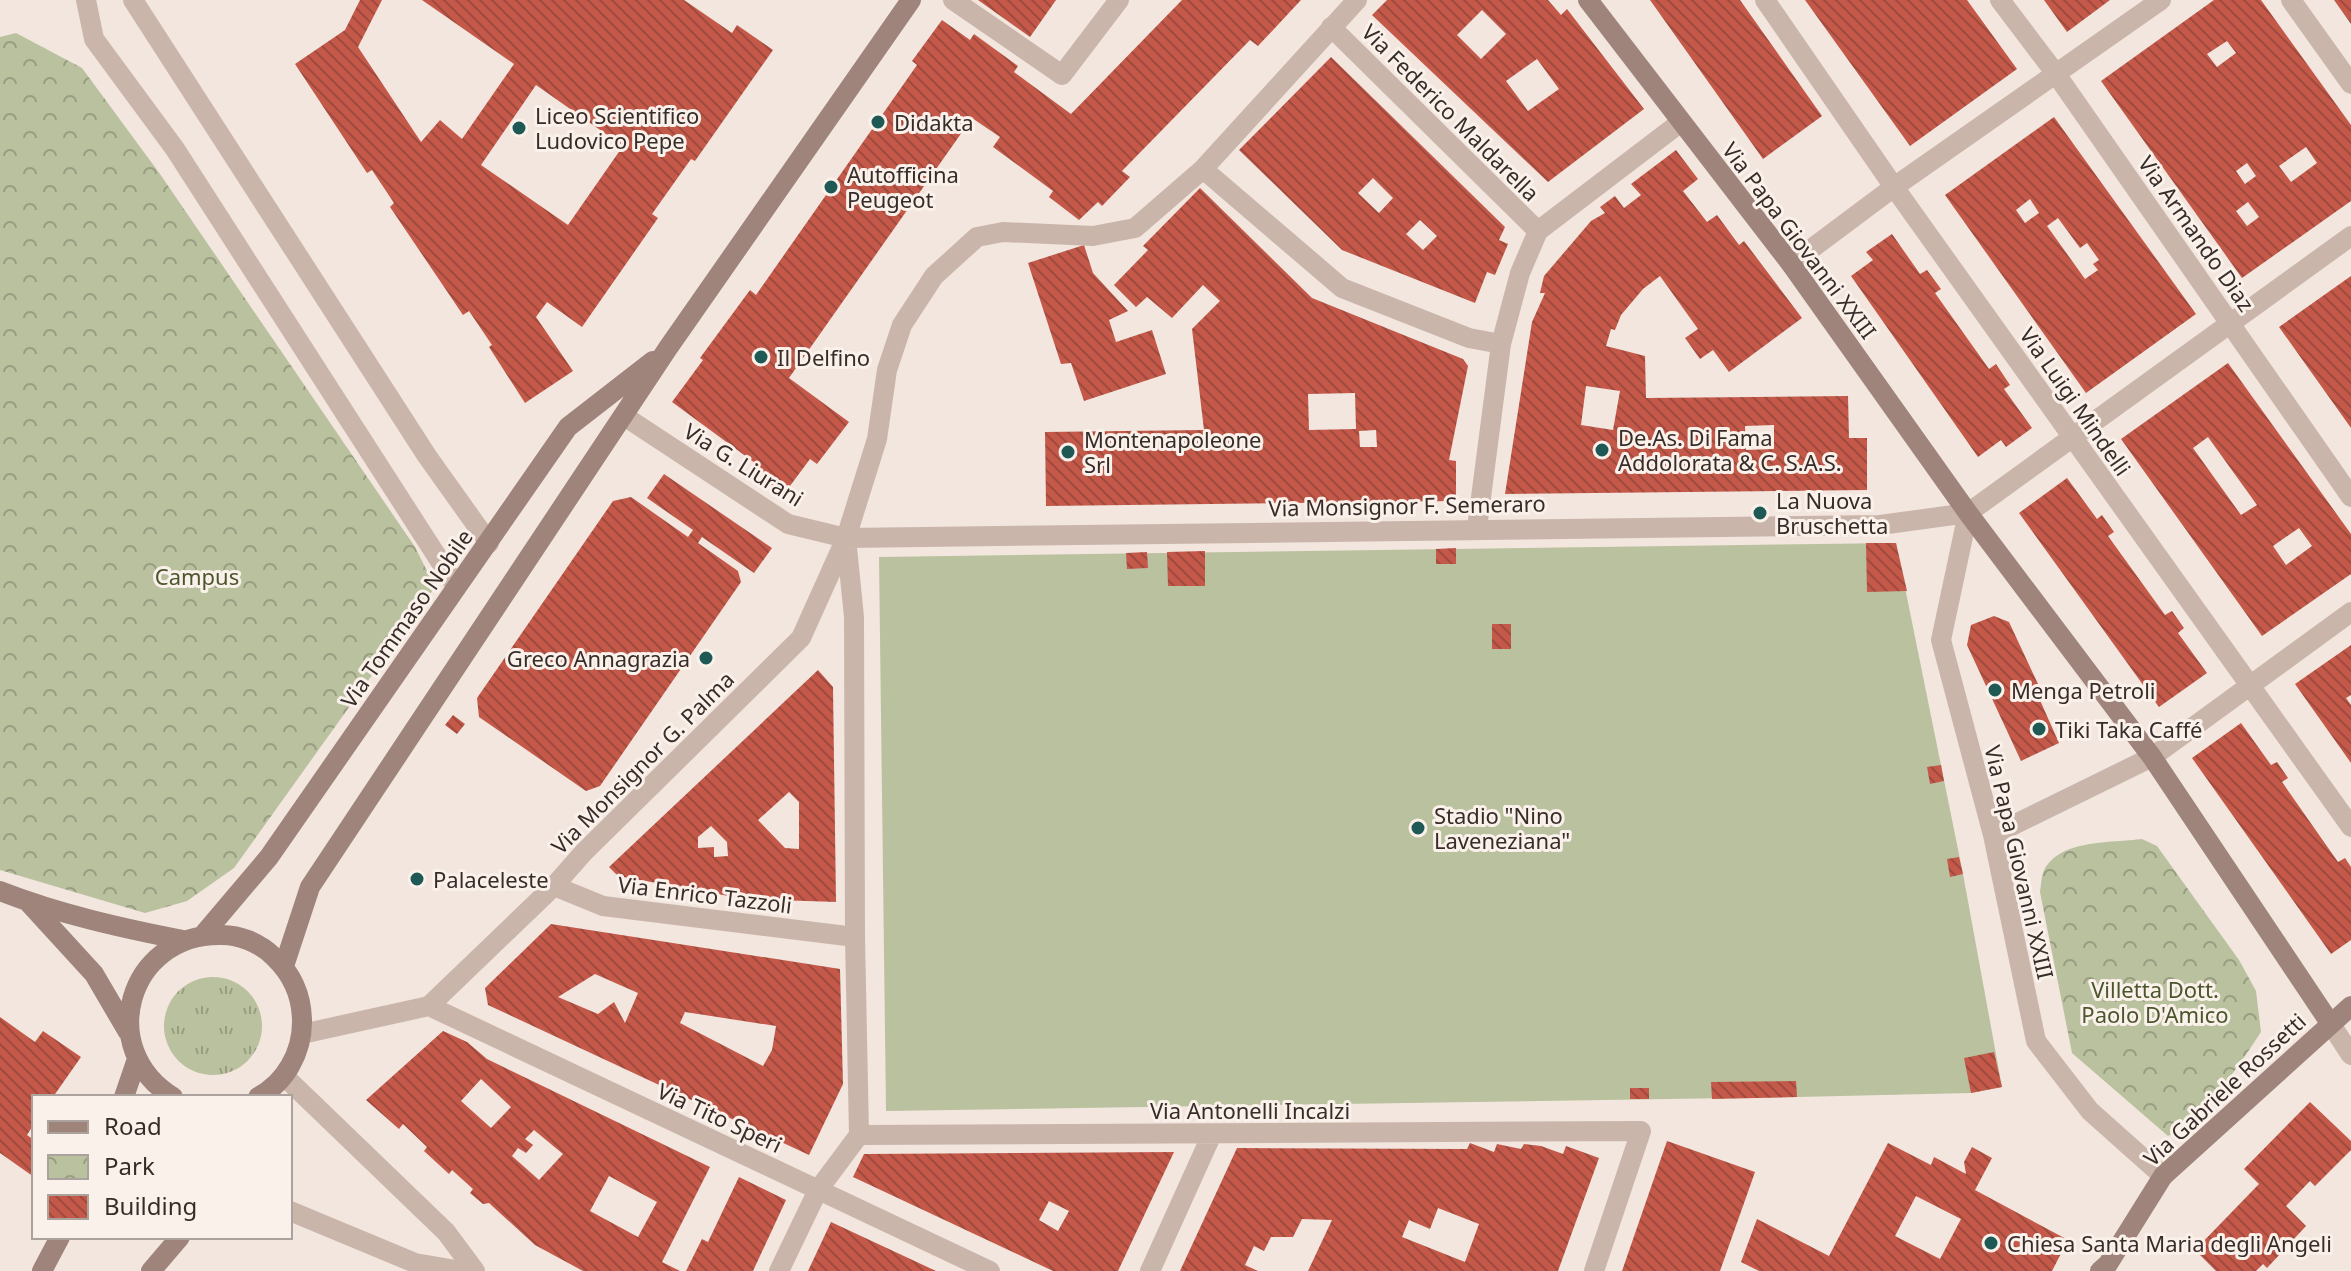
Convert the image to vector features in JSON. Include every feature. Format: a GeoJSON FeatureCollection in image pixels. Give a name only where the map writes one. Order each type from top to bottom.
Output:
{"type":"FeatureCollection","features":[{"type":"Feature","properties":{"kind":"street"},"geometry":{"type":"LineString","coordinates":[[86,0],[94,39],[175,149],[456,586]]}},
{"type":"Feature","properties":{"kind":"street"},"geometry":{"type":"LineString","coordinates":[[133,0],[427,456],[489,543]]}},
{"type":"Feature","properties":{"kind":"street","name":"Via Tommaso Nobile"},"geometry":{"type":"LineString","coordinates":[[284,966],[310,887],[668,348],[911,0]]}},
{"type":"Feature","properties":{"kind":"street"},"geometry":{"type":"LineString","coordinates":[[953,0],[1062,75],[1119,0]]}},
{"type":"Feature","properties":{"kind":"street","name":"Via Monsignor G. Palma"},"geometry":{"type":"LineString","coordinates":[[429,1006],[554,886],[584,852],[801,638],[846,538],[877,439],[887,370],[902,325],[934,276],[977,237],[1003,232],[1093,236],[1135,228],[1203,169],[1357,0]]}},
{"type":"Feature","properties":{"kind":"street","name":"Via Papa Giovanni XXIII"},"geometry":{"type":"LineString","coordinates":[[1588,0],[1791,264],[1968,513],[2152,757],[2351,1055]]}},
{"type":"Feature","properties":{"kind":"street","name":"Via Luigi Mindelli"},"geometry":{"type":"LineString","coordinates":[[1765,0],[1894,187],[2351,827]]}},
{"type":"Feature","properties":{"kind":"street","name":"Via Armando Diaz"},"geometry":{"type":"LineString","coordinates":[[2000,0],[2056,74],[2351,497]]}},
{"type":"Feature","properties":{"kind":"street"},"geometry":{"type":"LineString","coordinates":[[1791,264],[1894,187],[2161,0]]}},
{"type":"Feature","properties":{"kind":"street"},"geometry":{"type":"LineString","coordinates":[[2291,0],[2351,84]]}},
{"type":"Feature","properties":{"kind":"street","name":"Via Federico Maldarella"},"geometry":{"type":"LineString","coordinates":[[1331,27],[1538,231]]}},
{"type":"Feature","properties":{"kind":"street"},"geometry":{"type":"LineString","coordinates":[[1477,528],[1501,344],[1520,273],[1538,231],[1681,122]]}},
{"type":"Feature","properties":{"kind":"street"},"geometry":{"type":"LineString","coordinates":[[1203,169],[1342,288],[1469,338],[1501,344]]}},
{"type":"Feature","properties":{"kind":"street"},"geometry":{"type":"LineString","coordinates":[[1968,513],[2351,236]]}},
{"type":"Feature","properties":{"kind":"street","name":"Via Tommaso Nobile"},"geometry":{"type":"LineString","coordinates":[[129,1035],[129,1011],[135,988],[147,968],[163,951],[193,937],[269,857],[568,427],[668,348]]}},
{"type":"Feature","properties":{"kind":"street","name":"Via G. Liurani"},"geometry":{"type":"LineString","coordinates":[[624,416],[788,524],[846,538]]}},
{"type":"Feature","properties":{"kind":"street","name":"Via Papa Giovanni XXIII"},"geometry":{"type":"LineString","coordinates":[[1968,513],[1941,640],[1993,835],[2036,1041],[2090,1111],[2163,1176]]}},
{"type":"Feature","properties":{"kind":"street","name":"Via Monsignor F. Semeraro"},"geometry":{"type":"LineString","coordinates":[[846,538],[1880,525],[1968,513]]}},
{"type":"Feature","properties":{"kind":"street","name":"Via Monsignor G. Palma"},"geometry":{"type":"LineString","coordinates":[[846,538],[854,617],[859,1135]]}},
{"type":"Feature","properties":{"kind":"street"},"geometry":{"type":"LineString","coordinates":[[1993,835],[2152,757],[2351,612]]}},
{"type":"Feature","properties":{"kind":"street","name":"Via Enrico Tazzoli"},"geometry":{"type":"LineString","coordinates":[[554,886],[603,906],[855,937]]}},
{"type":"Feature","properties":{"kind":"street"},"geometry":{"type":"LineString","coordinates":[[0,891],[29,903],[119,928],[193,937],[226,934],[268,950],[284,966],[296,987],[302,1010],[302,1034],[284,1076],[260,1095]]}},
{"type":"Feature","properties":{"kind":"street"},"geometry":{"type":"LineString","coordinates":[[29,903],[94,974],[129,1035],[137,1059],[150,1080],[170,1095]]}},
{"type":"Feature","properties":{"kind":"street"},"geometry":{"type":"LineString","coordinates":[[302,1034],[429,1006]]}},
{"type":"Feature","properties":{"kind":"street","name":"Via Tito Speri"},"geometry":{"type":"LineString","coordinates":[[429,1006],[990,1271]]}},
{"type":"Feature","properties":{"kind":"street","name":"Via Gabriele Rossetti"},"geometry":{"type":"LineString","coordinates":[[2109,1269],[2163,1176],[2351,1006]]}},
{"type":"Feature","properties":{"kind":"street"},"geometry":{"type":"LineString","coordinates":[[125,1095],[137,1059]]}},
{"type":"Feature","properties":{"kind":"street"},"geometry":{"type":"LineString","coordinates":[[284,1076],[446,1232],[475,1271]]}},
{"type":"Feature","properties":{"kind":"street","name":"Via Antonelli Incalzi"},"geometry":{"type":"LineString","coordinates":[[859,1135],[1641,1131],[1594,1271]]}},
{"type":"Feature","properties":{"kind":"street"},"geometry":{"type":"LineString","coordinates":[[1150,1271],[1212,1134]]}},
{"type":"Feature","properties":{"kind":"street"},"geometry":{"type":"LineString","coordinates":[[779,1271],[818,1190],[859,1135]]}},
{"type":"Feature","properties":{"kind":"street"},"geometry":{"type":"LineString","coordinates":[[292,1212],[414,1267],[462,1271]]}},
{"type":"Feature","properties":{"kind":"street"},"geometry":{"type":"LineString","coordinates":[[42,1271],[59,1239]]}},
{"type":"Feature","properties":{"kind":"street"},"geometry":{"type":"LineString","coordinates":[[151,1271],[178,1239]]}},
{"type":"Feature","properties":{"kind":"green space","name":"Campus"},"geometry":{"type":"Polygon","coordinates":[[[16,33],[82,68],[160,174],[415,547],[435,587],[234,868],[187,901],[145,913],[0,870],[0,37],[16,33]]]}},
{"type":"Feature","properties":{"kind":"green space","name":"Stadio \"Nino Laveneziana\""},"geometry":{"type":"Polygon","coordinates":[[[1896,543],[1963,874],[2002,1087],[1971,1093],[1797,1097],[886,1111],[879,557],[1896,543]]]}},
{"type":"Feature","properties":{"kind":"green space","name":"Villetta Dott. Paolo D'Amico"},"geometry":{"type":"Polygon","coordinates":[[[2142,839],[2157,846],[2239,960],[2256,991],[2261,1032],[2207,1105],[2168,1136],[2072,1053],[2040,892],[2043,873],[2060,854],[2086,845],[2142,839]]]}},
{"type":"Feature","properties":{"kind":"green space"},"geometry":{"type":"Polygon","coordinates":[[[213,977],[232,980],[248,991],[259,1007],[262,1026],[259,1045],[248,1061],[232,1072],[213,1075],[194,1072],[178,1061],[167,1045],[164,1026],[167,1007],[178,991],[194,980],[213,977]]]}},
{"type":"Feature","properties":{"kind":"building"},"geometry":{"type":"Polygon","coordinates":[[[360,0],[382,0],[358,47],[421,142],[440,120],[462,139],[514,64],[422,0],[684,0],[732,33],[737,25],[773,50],[695,161],[691,159],[652,214],[658,218],[582,327],[547,302],[536,317],[573,371],[525,403],[469,311],[463,315],[390,207],[394,203],[372,170],[367,173],[295,64],[345,30],[360,0]],[[536,85],[481,165],[568,225],[623,146],[536,85]]]}},
{"type":"Feature","properties":{"kind":"building"},"geometry":{"type":"Polygon","coordinates":[[[978,0],[1056,0],[1030,37],[978,0]]]}},
{"type":"Feature","properties":{"kind":"building"},"geometry":{"type":"Polygon","coordinates":[[[1182,0],[1301,0],[1258,46],[1250,40],[1122,171],[1130,177],[1102,206],[1098,202],[1079,220],[1049,197],[1053,191],[993,147],[1000,137],[972,118],[789,378],[849,422],[817,464],[810,459],[784,494],[750,470],[755,463],[672,402],[750,290],[756,295],[917,65],[912,61],[942,20],[970,40],[974,34],[1018,66],[1014,72],[1071,114],[1182,0]]]}},
{"type":"Feature","properties":{"kind":"building"},"geometry":{"type":"Polygon","coordinates":[[[1387,0],[1548,0],[1561,15],[1567,9],[1644,109],[1548,182],[1372,15],[1387,0]],[[1482,10],[1457,35],[1481,59],[1506,34],[1482,10]],[[1537,59],[1506,81],[1528,111],[1559,89],[1537,59]]]}},
{"type":"Feature","properties":{"kind":"building"},"geometry":{"type":"Polygon","coordinates":[[[1650,0],[1740,0],[1822,116],[1763,159],[1650,0]]]}},
{"type":"Feature","properties":{"kind":"building"},"geometry":{"type":"Polygon","coordinates":[[[1805,0],[1967,0],[2017,69],[1910,146],[1805,0]]]}},
{"type":"Feature","properties":{"kind":"building"},"geometry":{"type":"Polygon","coordinates":[[[2044,0],[2110,0],[2067,32],[2044,0]]]}},
{"type":"Feature","properties":{"kind":"building"},"geometry":{"type":"Polygon","coordinates":[[[2214,0],[2261,0],[2351,125],[2351,201],[2242,278],[2101,81],[2214,0]],[[2227,41],[2207,54],[2217,67],[2236,53],[2227,41]],[[2306,147],[2279,166],[2291,182],[2317,163],[2306,147]],[[2247,163],[2236,171],[2245,184],[2256,176],[2247,163]],[[2248,202],[2236,211],[2247,226],[2259,217],[2248,202]]]}},
{"type":"Feature","properties":{"kind":"building"},"geometry":{"type":"Polygon","coordinates":[[[2334,0],[2351,0],[2351,24],[2334,0]]]}},
{"type":"Feature","properties":{"kind":"building"},"geometry":{"type":"Polygon","coordinates":[[[1331,57],[1505,227],[1499,240],[1508,244],[1495,275],[1487,272],[1475,303],[1342,250],[1239,150],[1331,57]],[[1373,178],[1358,193],[1379,213],[1393,198],[1373,178]],[[1420,220],[1406,234],[1423,250],[1437,236],[1420,220]]]}},
{"type":"Feature","properties":{"kind":"building"},"geometry":{"type":"Polygon","coordinates":[[[2054,117],[2196,314],[2086,393],[1945,195],[2054,117]],[[2030,199],[2016,210],[2025,223],[2039,213],[2030,199]],[[2058,218],[2047,226],[2085,279],[2098,270],[2093,264],[2099,260],[2087,243],[2080,248],[2058,218]]]}},
{"type":"Feature","properties":{"kind":"building"},"geometry":{"type":"Polygon","coordinates":[[[1676,150],[1698,179],[1683,191],[1707,222],[1717,215],[1739,245],[1744,241],[1802,318],[1729,372],[1713,350],[1700,359],[1685,338],[1698,329],[1660,276],[1643,289],[1621,315],[1615,330],[1611,329],[1606,346],[1645,356],[1646,398],[1848,396],[1849,438],[1867,438],[1867,490],[1505,494],[1532,322],[1545,293],[1540,293],[1544,276],[1591,221],[1605,213],[1600,207],[1615,196],[1624,208],[1641,195],[1631,184],[1676,150]],[[1586,386],[1581,425],[1613,430],[1620,391],[1586,386]],[[1774,425],[1745,426],[1746,450],[1774,449],[1774,425]]]}},
{"type":"Feature","properties":{"kind":"building"},"geometry":{"type":"Polygon","coordinates":[[[1200,188],[1312,298],[1463,359],[1468,366],[1449,460],[1456,461],[1456,501],[1046,506],[1045,432],[1204,430],[1192,329],[1220,301],[1203,285],[1172,318],[1147,297],[1136,307],[1114,285],[1148,250],[1143,246],[1200,188]],[[1355,393],[1308,394],[1309,430],[1356,429],[1355,393]],[[1376,430],[1359,431],[1360,447],[1377,447],[1376,430]]]}},
{"type":"Feature","properties":{"kind":"building"},"geometry":{"type":"Polygon","coordinates":[[[1892,234],[1920,274],[1927,270],[1941,289],[1935,293],[1989,369],[1996,364],[2010,385],[2004,389],[2032,428],[2006,447],[2001,440],[1978,457],[1851,276],[1873,260],[1866,252],[1892,234]]]}},
{"type":"Feature","properties":{"kind":"building"},"geometry":{"type":"Polygon","coordinates":[[[1084,245],[1093,273],[1128,311],[1109,320],[1116,342],[1152,330],[1166,374],[1084,401],[1071,363],[1061,364],[1028,263],[1084,245]]]}},
{"type":"Feature","properties":{"kind":"building"},"geometry":{"type":"Polygon","coordinates":[[[2351,276],[2351,428],[2279,327],[2351,276]]]}},
{"type":"Feature","properties":{"kind":"building"},"geometry":{"type":"Polygon","coordinates":[[[2228,363],[2351,534],[2351,574],[2262,636],[2121,439],[2228,363]],[[2208,437],[2193,448],[2241,515],[2257,505],[2208,437]],[[2299,528],[2273,546],[2286,565],[2312,546],[2299,528]]]}},
{"type":"Feature","properties":{"kind":"building"},"geometry":{"type":"Polygon","coordinates":[[[664,474],[772,548],[754,573],[702,537],[698,543],[738,571],[741,582],[600,786],[586,791],[479,717],[477,698],[613,501],[631,497],[688,537],[693,530],[647,498],[664,474]]]}},
{"type":"Feature","properties":{"kind":"building"},"geometry":{"type":"Polygon","coordinates":[[[2067,478],[2097,519],[2102,515],[2114,532],[2108,536],[2165,615],[2172,611],[2184,628],[2178,633],[2207,673],[2159,707],[2019,513],[2067,478]]]}},
{"type":"Feature","properties":{"kind":"building"},"geometry":{"type":"Polygon","coordinates":[[[1866,543],[1896,543],[1907,591],[1867,592],[1866,543]]]}},
{"type":"Feature","properties":{"kind":"building"},"geometry":{"type":"Polygon","coordinates":[[[1456,548],[1456,564],[1436,564],[1436,549],[1456,548]]]}},
{"type":"Feature","properties":{"kind":"building"},"geometry":{"type":"Polygon","coordinates":[[[1205,551],[1205,586],[1168,586],[1167,552],[1205,551]]]}},
{"type":"Feature","properties":{"kind":"building"},"geometry":{"type":"Polygon","coordinates":[[[1147,552],[1148,568],[1127,569],[1126,553],[1147,552]]]}},
{"type":"Feature","properties":{"kind":"building"},"geometry":{"type":"Polygon","coordinates":[[[1994,616],[2009,622],[2038,684],[2035,689],[2059,743],[2021,761],[1967,645],[1971,625],[1994,616]]]}},
{"type":"Feature","properties":{"kind":"building"},"geometry":{"type":"Polygon","coordinates":[[[1492,624],[1511,624],[1511,649],[1492,649],[1492,624]]]}},
{"type":"Feature","properties":{"kind":"building"},"geometry":{"type":"Polygon","coordinates":[[[2351,645],[2351,695],[2346,698],[2351,705],[2351,763],[2295,684],[2351,645]]]}},
{"type":"Feature","properties":{"kind":"building"},"geometry":{"type":"Polygon","coordinates":[[[818,670],[833,687],[836,902],[745,899],[618,876],[609,867],[818,670]],[[789,792],[758,820],[785,848],[799,849],[799,802],[789,792]],[[711,826],[698,837],[698,848],[714,847],[714,857],[728,856],[727,842],[711,826]]]}},
{"type":"Feature","properties":{"kind":"building"},"geometry":{"type":"Polygon","coordinates":[[[453,715],[465,724],[457,734],[445,725],[453,715]]]}},
{"type":"Feature","properties":{"kind":"building"},"geometry":{"type":"Polygon","coordinates":[[[2241,723],[2271,765],[2277,762],[2288,778],[2282,782],[2338,862],[2345,858],[2351,867],[2351,940],[2331,954],[2192,758],[2241,723]]]}},
{"type":"Feature","properties":{"kind":"building"},"geometry":{"type":"Polygon","coordinates":[[[1941,765],[1944,781],[1930,784],[1927,767],[1941,765]]]}},
{"type":"Feature","properties":{"kind":"building"},"geometry":{"type":"Polygon","coordinates":[[[1959,857],[1963,874],[1950,877],[1947,859],[1959,857]]]}},
{"type":"Feature","properties":{"kind":"building"},"geometry":{"type":"Polygon","coordinates":[[[551,924],[840,969],[843,1084],[809,1155],[488,1005],[485,988],[551,924]],[[595,974],[558,997],[598,1014],[614,1002],[625,1023],[638,993],[595,974]],[[685,1012],[680,1023],[763,1066],[772,1050],[776,1026],[685,1012]]]}},
{"type":"Feature","properties":{"kind":"building"},"geometry":{"type":"Polygon","coordinates":[[[0,1017],[35,1042],[43,1031],[81,1057],[54,1095],[32,1095],[32,1127],[27,1135],[32,1139],[32,1176],[0,1153],[0,1017]]]}},
{"type":"Feature","properties":{"kind":"building"},"geometry":{"type":"Polygon","coordinates":[[[443,1031],[467,1042],[487,1059],[710,1167],[662,1262],[680,1271],[583,1271],[535,1245],[489,1203],[483,1204],[470,1193],[473,1189],[452,1170],[449,1174],[424,1151],[427,1147],[403,1124],[399,1129],[366,1100],[443,1031]],[[481,1079],[461,1101],[491,1128],[511,1107],[481,1079]],[[534,1130],[525,1139],[533,1145],[526,1153],[518,1148],[512,1156],[539,1180],[563,1154],[534,1130]],[[609,1176],[590,1211],[638,1237],[657,1202],[609,1176]]]}},
{"type":"Feature","properties":{"kind":"building"},"geometry":{"type":"Polygon","coordinates":[[[1994,1052],[2002,1087],[1971,1093],[1964,1058],[1994,1052]]]}},
{"type":"Feature","properties":{"kind":"building"},"geometry":{"type":"Polygon","coordinates":[[[1796,1081],[1797,1097],[1712,1099],[1711,1082],[1796,1081]]]}},
{"type":"Feature","properties":{"kind":"building"},"geometry":{"type":"Polygon","coordinates":[[[1630,1088],[1649,1088],[1649,1099],[1630,1099],[1630,1088]]]}},
{"type":"Feature","properties":{"kind":"building"},"geometry":{"type":"Polygon","coordinates":[[[2310,1102],[2351,1141],[2351,1150],[2315,1186],[2310,1181],[2286,1206],[2306,1226],[2267,1268],[2263,1264],[2256,1271],[2216,1271],[2195,1250],[2259,1184],[2244,1169],[2310,1102]]]}},
{"type":"Feature","properties":{"kind":"building"},"geometry":{"type":"Polygon","coordinates":[[[1667,1141],[1755,1172],[1720,1271],[1622,1271],[1667,1141]]]}},
{"type":"Feature","properties":{"kind":"building"},"geometry":{"type":"Polygon","coordinates":[[[1470,1143],[1494,1152],[1497,1144],[1521,1149],[1524,1144],[1563,1154],[1566,1146],[1599,1158],[1558,1271],[1308,1271],[1332,1220],[1302,1219],[1293,1237],[1271,1237],[1264,1251],[1254,1246],[1245,1265],[1258,1271],[1180,1271],[1237,1148],[1467,1149],[1470,1143]],[[1438,1208],[1430,1229],[1409,1220],[1402,1237],[1465,1262],[1479,1224],[1438,1208]]]}},
{"type":"Feature","properties":{"kind":"building"},"geometry":{"type":"Polygon","coordinates":[[[1888,1143],[1931,1165],[1934,1157],[1966,1174],[1964,1162],[1972,1147],[1992,1158],[1975,1190],[2068,1240],[2052,1271],[1759,1271],[1741,1262],[1757,1219],[1829,1256],[1888,1143]],[[1916,1196],[1895,1236],[1940,1259],[1961,1219],[1916,1196]]]}},
{"type":"Feature","properties":{"kind":"building"},"geometry":{"type":"Polygon","coordinates":[[[1174,1152],[1118,1271],[1053,1271],[853,1177],[864,1154],[1174,1152]],[[1049,1201],[1039,1220],[1058,1231],[1069,1211],[1049,1201]]]}},
{"type":"Feature","properties":{"kind":"building"},"geometry":{"type":"Polygon","coordinates":[[[739,1177],[786,1200],[753,1271],[686,1271],[702,1239],[708,1242],[739,1177]]]}},
{"type":"Feature","properties":{"kind":"building"},"geometry":{"type":"Polygon","coordinates":[[[831,1222],[936,1271],[808,1271],[831,1222]]]}},
{"type":"Feature","properties":{"kind":"place","name":"Didakta"},"geometry":{"type":"Point","coordinates":[878,122]}},
{"type":"Feature","properties":{"kind":"place","name":"Liceo Scientifico Ludovico Pepe"},"geometry":{"type":"Point","coordinates":[519,128]}},
{"type":"Feature","properties":{"kind":"place","name":"Autofficina Peugeot"},"geometry":{"type":"Point","coordinates":[831,187]}},
{"type":"Feature","properties":{"kind":"place","name":"Il Delfino"},"geometry":{"type":"Point","coordinates":[761,357]}},
{"type":"Feature","properties":{"kind":"place","name":"De.As. Di Fama Addolorata & C. S.A.S."},"geometry":{"type":"Point","coordinates":[1602,450]}},
{"type":"Feature","properties":{"kind":"place","name":"Montenapoleone Srl"},"geometry":{"type":"Point","coordinates":[1068,452]}},
{"type":"Feature","properties":{"kind":"place","name":"La Nuova Bruschetta"},"geometry":{"type":"Point","coordinates":[1760,513]}},
{"type":"Feature","properties":{"kind":"place","name":"Greco Annagrazia"},"geometry":{"type":"Point","coordinates":[706,658]}},
{"type":"Feature","properties":{"kind":"place","name":"Menga Petroli"},"geometry":{"type":"Point","coordinates":[1995,690]}},
{"type":"Feature","properties":{"kind":"place","name":"Tiki Taka Caffé"},"geometry":{"type":"Point","coordinates":[2039,729]}},
{"type":"Feature","properties":{"kind":"place","name":"Stadio \"Nino Laveneziana\""},"geometry":{"type":"Point","coordinates":[1418,828]}},
{"type":"Feature","properties":{"kind":"place","name":"Palaceleste"},"geometry":{"type":"Point","coordinates":[417,879]}},
{"type":"Feature","properties":{"kind":"place","name":"Chiesa Santa Maria degli Angeli"},"geometry":{"type":"Point","coordinates":[1991,1243]}}]}
